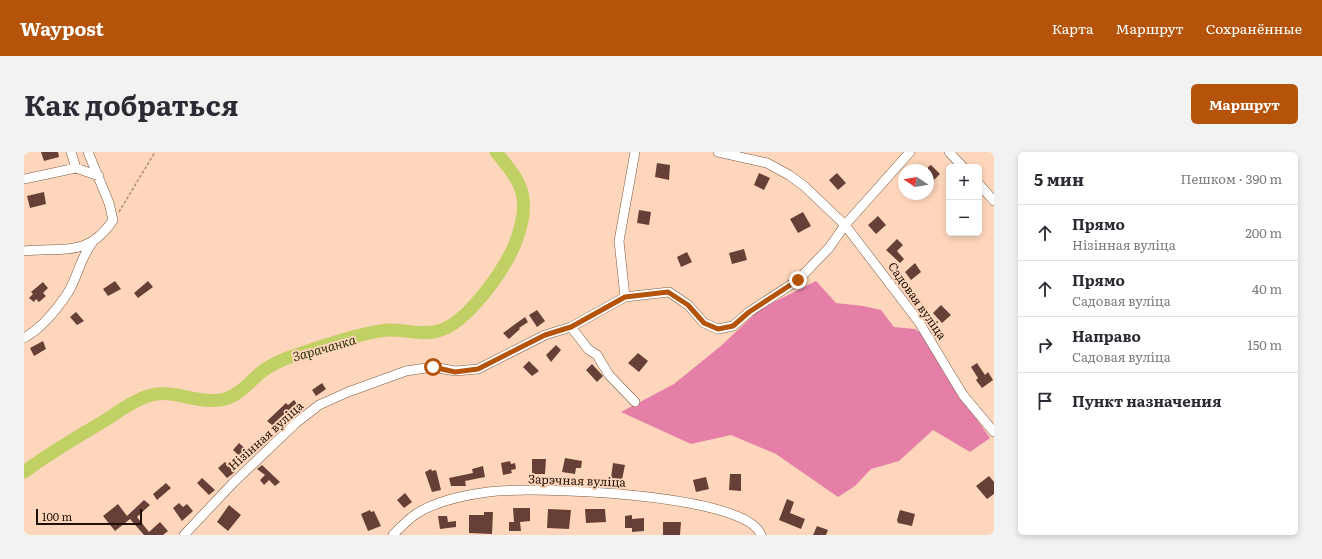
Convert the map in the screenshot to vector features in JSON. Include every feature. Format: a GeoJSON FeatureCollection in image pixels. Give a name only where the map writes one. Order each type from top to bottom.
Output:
{"type":"FeatureCollection","features":[{"type":"Feature","properties":{"kind":"street"},"geometry":{"type":"LineString","coordinates":[[71,152],[76,168]]}},
{"type":"Feature","properties":{"kind":"street"},"geometry":{"type":"LineString","coordinates":[[24,338],[52,314],[69,290],[86,251],[92,243],[106,231],[113,220],[109,203],[88,152]]}},
{"type":"Feature","properties":{"kind":"street"},"geometry":{"type":"LineString","coordinates":[[635,152],[619,242],[625,297],[668,292],[688,305],[704,323],[718,329],[733,326],[749,312],[798,280],[828,248],[845,225],[910,152]]}},
{"type":"Feature","properties":{"kind":"street","name":"Садовая вуліца"},"geometry":{"type":"LineString","coordinates":[[718,152],[767,163],[789,175],[804,186],[845,225],[919,322],[963,395],[994,432]]}},
{"type":"Feature","properties":{"kind":"street"},"geometry":{"type":"LineString","coordinates":[[949,152],[960,164]]}},
{"type":"Feature","properties":{"kind":"street"},"geometry":{"type":"LineString","coordinates":[[24,179],[76,168],[99,176]]}},
{"type":"Feature","properties":{"kind":"street"},"geometry":{"type":"LineString","coordinates":[[982,187],[994,201]]}},
{"type":"Feature","properties":{"kind":"street"},"geometry":{"type":"LineString","coordinates":[[24,251],[55,251],[77,248],[92,243]]}},
{"type":"Feature","properties":{"kind":"street","name":"Нізінная вуліца"},"geometry":{"type":"LineString","coordinates":[[184,535],[233,483],[296,423],[319,405],[348,392],[406,371],[433,367],[455,372],[478,369],[545,335],[571,327],[625,297]]}},
{"type":"Feature","properties":{"kind":"street"},"geometry":{"type":"LineString","coordinates":[[571,327],[588,349],[597,355],[609,375],[635,402]]}},
{"type":"Feature","properties":{"kind":"street","name":"Зарэчная вуліца"},"geometry":{"type":"LineString","coordinates":[[394,535],[416,514],[442,503],[489,492],[518,491],[611,493],[652,497],[722,511],[745,520],[755,526],[762,535]]}},
{"type":"Feature","properties":{"kind":"path"},"geometry":{"type":"LineString","coordinates":[[113,220],[155,152]]}},
{"type":"Feature","properties":{"kind":"shaded area"},"geometry":{"type":"Polygon","coordinates":[[[816,281],[836,303],[881,310],[894,327],[915,329],[924,335],[944,373],[990,438],[970,452],[933,430],[899,461],[871,469],[855,486],[838,497],[776,454],[731,435],[691,444],[621,412],[674,384],[722,345],[760,309],[816,281]]]}},
{"type":"Feature","properties":{"kind":"building"},"geometry":{"type":"Polygon","coordinates":[[[41,152],[58,152],[59,157],[44,161],[41,152]]]}},
{"type":"Feature","properties":{"kind":"building"},"geometry":{"type":"Polygon","coordinates":[[[657,163],[670,165],[669,180],[655,177],[657,163]]]}},
{"type":"Feature","properties":{"kind":"building"},"geometry":{"type":"Polygon","coordinates":[[[934,168],[940,174],[934,180],[934,168]]]}},
{"type":"Feature","properties":{"kind":"building"},"geometry":{"type":"Polygon","coordinates":[[[759,173],[770,178],[764,190],[754,185],[759,173]]]}},
{"type":"Feature","properties":{"kind":"building"},"geometry":{"type":"Polygon","coordinates":[[[837,173],[846,183],[838,190],[829,180],[837,173]]]}},
{"type":"Feature","properties":{"kind":"building"},"geometry":{"type":"Polygon","coordinates":[[[44,192],[46,204],[30,208],[27,196],[44,192]]]}},
{"type":"Feature","properties":{"kind":"building"},"geometry":{"type":"Polygon","coordinates":[[[639,210],[651,212],[649,225],[637,223],[639,210]]]}},
{"type":"Feature","properties":{"kind":"building"},"geometry":{"type":"Polygon","coordinates":[[[803,212],[811,226],[798,233],[790,219],[803,212]]]}},
{"type":"Feature","properties":{"kind":"building"},"geometry":{"type":"Polygon","coordinates":[[[878,216],[886,225],[876,234],[868,225],[878,216]]]}},
{"type":"Feature","properties":{"kind":"building"},"geometry":{"type":"Polygon","coordinates":[[[897,239],[903,245],[897,251],[904,259],[900,263],[886,250],[897,239]]]}},
{"type":"Feature","properties":{"kind":"building"},"geometry":{"type":"Polygon","coordinates":[[[744,249],[747,260],[732,264],[729,253],[744,249]]]}},
{"type":"Feature","properties":{"kind":"building"},"geometry":{"type":"Polygon","coordinates":[[[687,252],[692,262],[681,267],[677,257],[687,252]]]}},
{"type":"Feature","properties":{"kind":"building"},"geometry":{"type":"Polygon","coordinates":[[[915,263],[921,272],[911,280],[905,272],[915,263]]]}},
{"type":"Feature","properties":{"kind":"building"},"geometry":{"type":"Polygon","coordinates":[[[115,281],[121,289],[108,296],[103,289],[115,281]]]}},
{"type":"Feature","properties":{"kind":"building"},"geometry":{"type":"Polygon","coordinates":[[[148,281],[153,287],[138,298],[134,293],[148,281]]]}},
{"type":"Feature","properties":{"kind":"building"},"geometry":{"type":"Polygon","coordinates":[[[43,282],[48,288],[43,293],[46,296],[39,302],[36,299],[34,302],[29,298],[33,294],[31,292],[43,282]]]}},
{"type":"Feature","properties":{"kind":"building"},"geometry":{"type":"Polygon","coordinates":[[[941,305],[951,315],[942,323],[933,313],[941,305]]]}},
{"type":"Feature","properties":{"kind":"building"},"geometry":{"type":"Polygon","coordinates":[[[537,310],[545,321],[537,327],[529,315],[537,310]]]}},
{"type":"Feature","properties":{"kind":"building"},"geometry":{"type":"Polygon","coordinates":[[[76,312],[84,321],[77,325],[70,317],[76,312]]]}},
{"type":"Feature","properties":{"kind":"building"},"geometry":{"type":"Polygon","coordinates":[[[525,317],[528,322],[519,328],[520,329],[509,339],[503,333],[525,317]]]}},
{"type":"Feature","properties":{"kind":"building"},"geometry":{"type":"Polygon","coordinates":[[[43,341],[46,349],[34,356],[30,348],[43,341]]]}},
{"type":"Feature","properties":{"kind":"building"},"geometry":{"type":"Polygon","coordinates":[[[556,345],[561,350],[551,362],[546,355],[556,345]]]}},
{"type":"Feature","properties":{"kind":"building"},"geometry":{"type":"Polygon","coordinates":[[[638,353],[648,361],[639,372],[628,363],[638,353]]]}},
{"type":"Feature","properties":{"kind":"building"},"geometry":{"type":"Polygon","coordinates":[[[529,361],[539,371],[532,376],[523,367],[529,361]]]}},
{"type":"Feature","properties":{"kind":"building"},"geometry":{"type":"Polygon","coordinates":[[[977,363],[985,375],[988,372],[993,380],[982,388],[976,380],[978,378],[971,367],[977,363]]]}},
{"type":"Feature","properties":{"kind":"building"},"geometry":{"type":"Polygon","coordinates":[[[592,364],[603,376],[597,382],[586,370],[592,364]]]}},
{"type":"Feature","properties":{"kind":"building"},"geometry":{"type":"Polygon","coordinates":[[[322,383],[326,389],[316,396],[312,390],[322,383]]]}},
{"type":"Feature","properties":{"kind":"building"},"geometry":{"type":"Polygon","coordinates":[[[294,400],[302,410],[293,415],[294,417],[288,422],[284,419],[275,431],[271,428],[272,425],[267,421],[286,403],[288,405],[294,400]]]}},
{"type":"Feature","properties":{"kind":"building"},"geometry":{"type":"Polygon","coordinates":[[[239,443],[250,453],[244,460],[233,450],[239,443]]]}},
{"type":"Feature","properties":{"kind":"building"},"geometry":{"type":"Polygon","coordinates":[[[565,458],[582,461],[581,468],[576,468],[575,474],[562,472],[565,458]]]}},
{"type":"Feature","properties":{"kind":"building"},"geometry":{"type":"Polygon","coordinates":[[[532,459],[546,459],[545,474],[532,474],[532,459]]]}},
{"type":"Feature","properties":{"kind":"building"},"geometry":{"type":"Polygon","coordinates":[[[510,461],[511,464],[515,463],[516,469],[511,470],[512,473],[503,475],[501,463],[510,461]]]}},
{"type":"Feature","properties":{"kind":"building"},"geometry":{"type":"Polygon","coordinates":[[[225,462],[235,472],[227,478],[218,468],[225,462]]]}},
{"type":"Feature","properties":{"kind":"building"},"geometry":{"type":"Polygon","coordinates":[[[613,463],[625,465],[622,480],[611,478],[613,463]]]}},
{"type":"Feature","properties":{"kind":"building"},"geometry":{"type":"Polygon","coordinates":[[[262,465],[280,482],[275,486],[269,480],[264,485],[260,480],[265,475],[257,469],[262,465]]]}},
{"type":"Feature","properties":{"kind":"building"},"geometry":{"type":"Polygon","coordinates":[[[483,466],[485,477],[465,481],[466,486],[451,486],[449,478],[473,473],[472,469],[483,466]]]}},
{"type":"Feature","properties":{"kind":"building"},"geometry":{"type":"Polygon","coordinates":[[[431,469],[432,471],[436,470],[441,490],[432,492],[425,472],[431,469]]]}},
{"type":"Feature","properties":{"kind":"building"},"geometry":{"type":"Polygon","coordinates":[[[730,474],[741,474],[741,491],[729,490],[730,474]]]}},
{"type":"Feature","properties":{"kind":"building"},"geometry":{"type":"Polygon","coordinates":[[[989,476],[994,482],[994,494],[987,499],[976,486],[989,476]]]}},
{"type":"Feature","properties":{"kind":"building"},"geometry":{"type":"Polygon","coordinates":[[[706,477],[709,489],[696,492],[693,480],[706,477]]]}},
{"type":"Feature","properties":{"kind":"building"},"geometry":{"type":"Polygon","coordinates":[[[202,478],[215,490],[209,495],[197,483],[202,478]]]}},
{"type":"Feature","properties":{"kind":"building"},"geometry":{"type":"Polygon","coordinates":[[[166,483],[171,488],[157,500],[153,494],[166,483]]]}},
{"type":"Feature","properties":{"kind":"building"},"geometry":{"type":"Polygon","coordinates":[[[405,493],[412,502],[404,508],[397,500],[405,493]]]}},
{"type":"Feature","properties":{"kind":"building"},"geometry":{"type":"Polygon","coordinates":[[[787,499],[794,502],[790,513],[805,519],[801,529],[779,520],[787,499]]]}},
{"type":"Feature","properties":{"kind":"building"},"geometry":{"type":"Polygon","coordinates":[[[144,500],[150,505],[137,517],[149,532],[160,522],[168,531],[163,535],[144,535],[130,519],[115,531],[103,516],[118,504],[127,516],[144,500]]]}},
{"type":"Feature","properties":{"kind":"building"},"geometry":{"type":"Polygon","coordinates":[[[179,503],[183,507],[187,504],[193,511],[182,521],[173,508],[179,503]]]}},
{"type":"Feature","properties":{"kind":"building"},"geometry":{"type":"Polygon","coordinates":[[[229,505],[241,515],[228,531],[217,522],[229,505]]]}},
{"type":"Feature","properties":{"kind":"building"},"geometry":{"type":"Polygon","coordinates":[[[513,508],[530,508],[530,521],[520,522],[521,531],[509,531],[509,522],[514,522],[513,508]]]}},
{"type":"Feature","properties":{"kind":"building"},"geometry":{"type":"Polygon","coordinates":[[[548,509],[571,510],[569,529],[547,528],[548,509]]]}},
{"type":"Feature","properties":{"kind":"building"},"geometry":{"type":"Polygon","coordinates":[[[585,509],[605,509],[606,522],[586,523],[585,509]]]}},
{"type":"Feature","properties":{"kind":"building"},"geometry":{"type":"Polygon","coordinates":[[[370,510],[371,512],[374,511],[381,526],[368,531],[361,514],[370,510]]]}},
{"type":"Feature","properties":{"kind":"building"},"geometry":{"type":"Polygon","coordinates":[[[900,510],[915,514],[912,526],[898,523],[897,520],[900,510]]]}},
{"type":"Feature","properties":{"kind":"building"},"geometry":{"type":"Polygon","coordinates":[[[484,512],[493,512],[492,534],[469,533],[469,515],[484,515],[484,512]]]}},
{"type":"Feature","properties":{"kind":"building"},"geometry":{"type":"Polygon","coordinates":[[[632,515],[632,519],[644,518],[644,531],[632,532],[632,528],[625,528],[625,516],[632,515]]]}},
{"type":"Feature","properties":{"kind":"building"},"geometry":{"type":"Polygon","coordinates":[[[438,516],[447,516],[448,522],[456,521],[456,527],[440,529],[438,516]]]}},
{"type":"Feature","properties":{"kind":"building"},"geometry":{"type":"Polygon","coordinates":[[[663,522],[681,522],[680,535],[663,535],[663,522]]]}},
{"type":"Feature","properties":{"kind":"building"},"geometry":{"type":"Polygon","coordinates":[[[817,526],[828,530],[826,535],[813,535],[817,526]]]}},
{"type":"Feature","properties":{"kind":"waterway","name":"Зарачанка"},"geometry":{"type":"LineString","coordinates":[[24,472],[125,407],[148,396],[167,394],[215,401],[225,399],[239,392],[260,373],[272,365],[286,358],[318,347],[353,337],[387,330],[419,333],[438,331],[461,318],[473,307],[495,279],[511,252],[521,225],[523,198],[519,185],[496,152]]}},
{"type":"Feature","properties":{"kind":"route"},"geometry":{"type":"LineString","coordinates":[[433,367],[455,372],[478,369],[497,361],[519,346],[545,335],[571,327],[625,297],[634,295],[668,292],[688,305],[704,323],[718,329],[733,326],[749,312],[798,280]]}}]}
